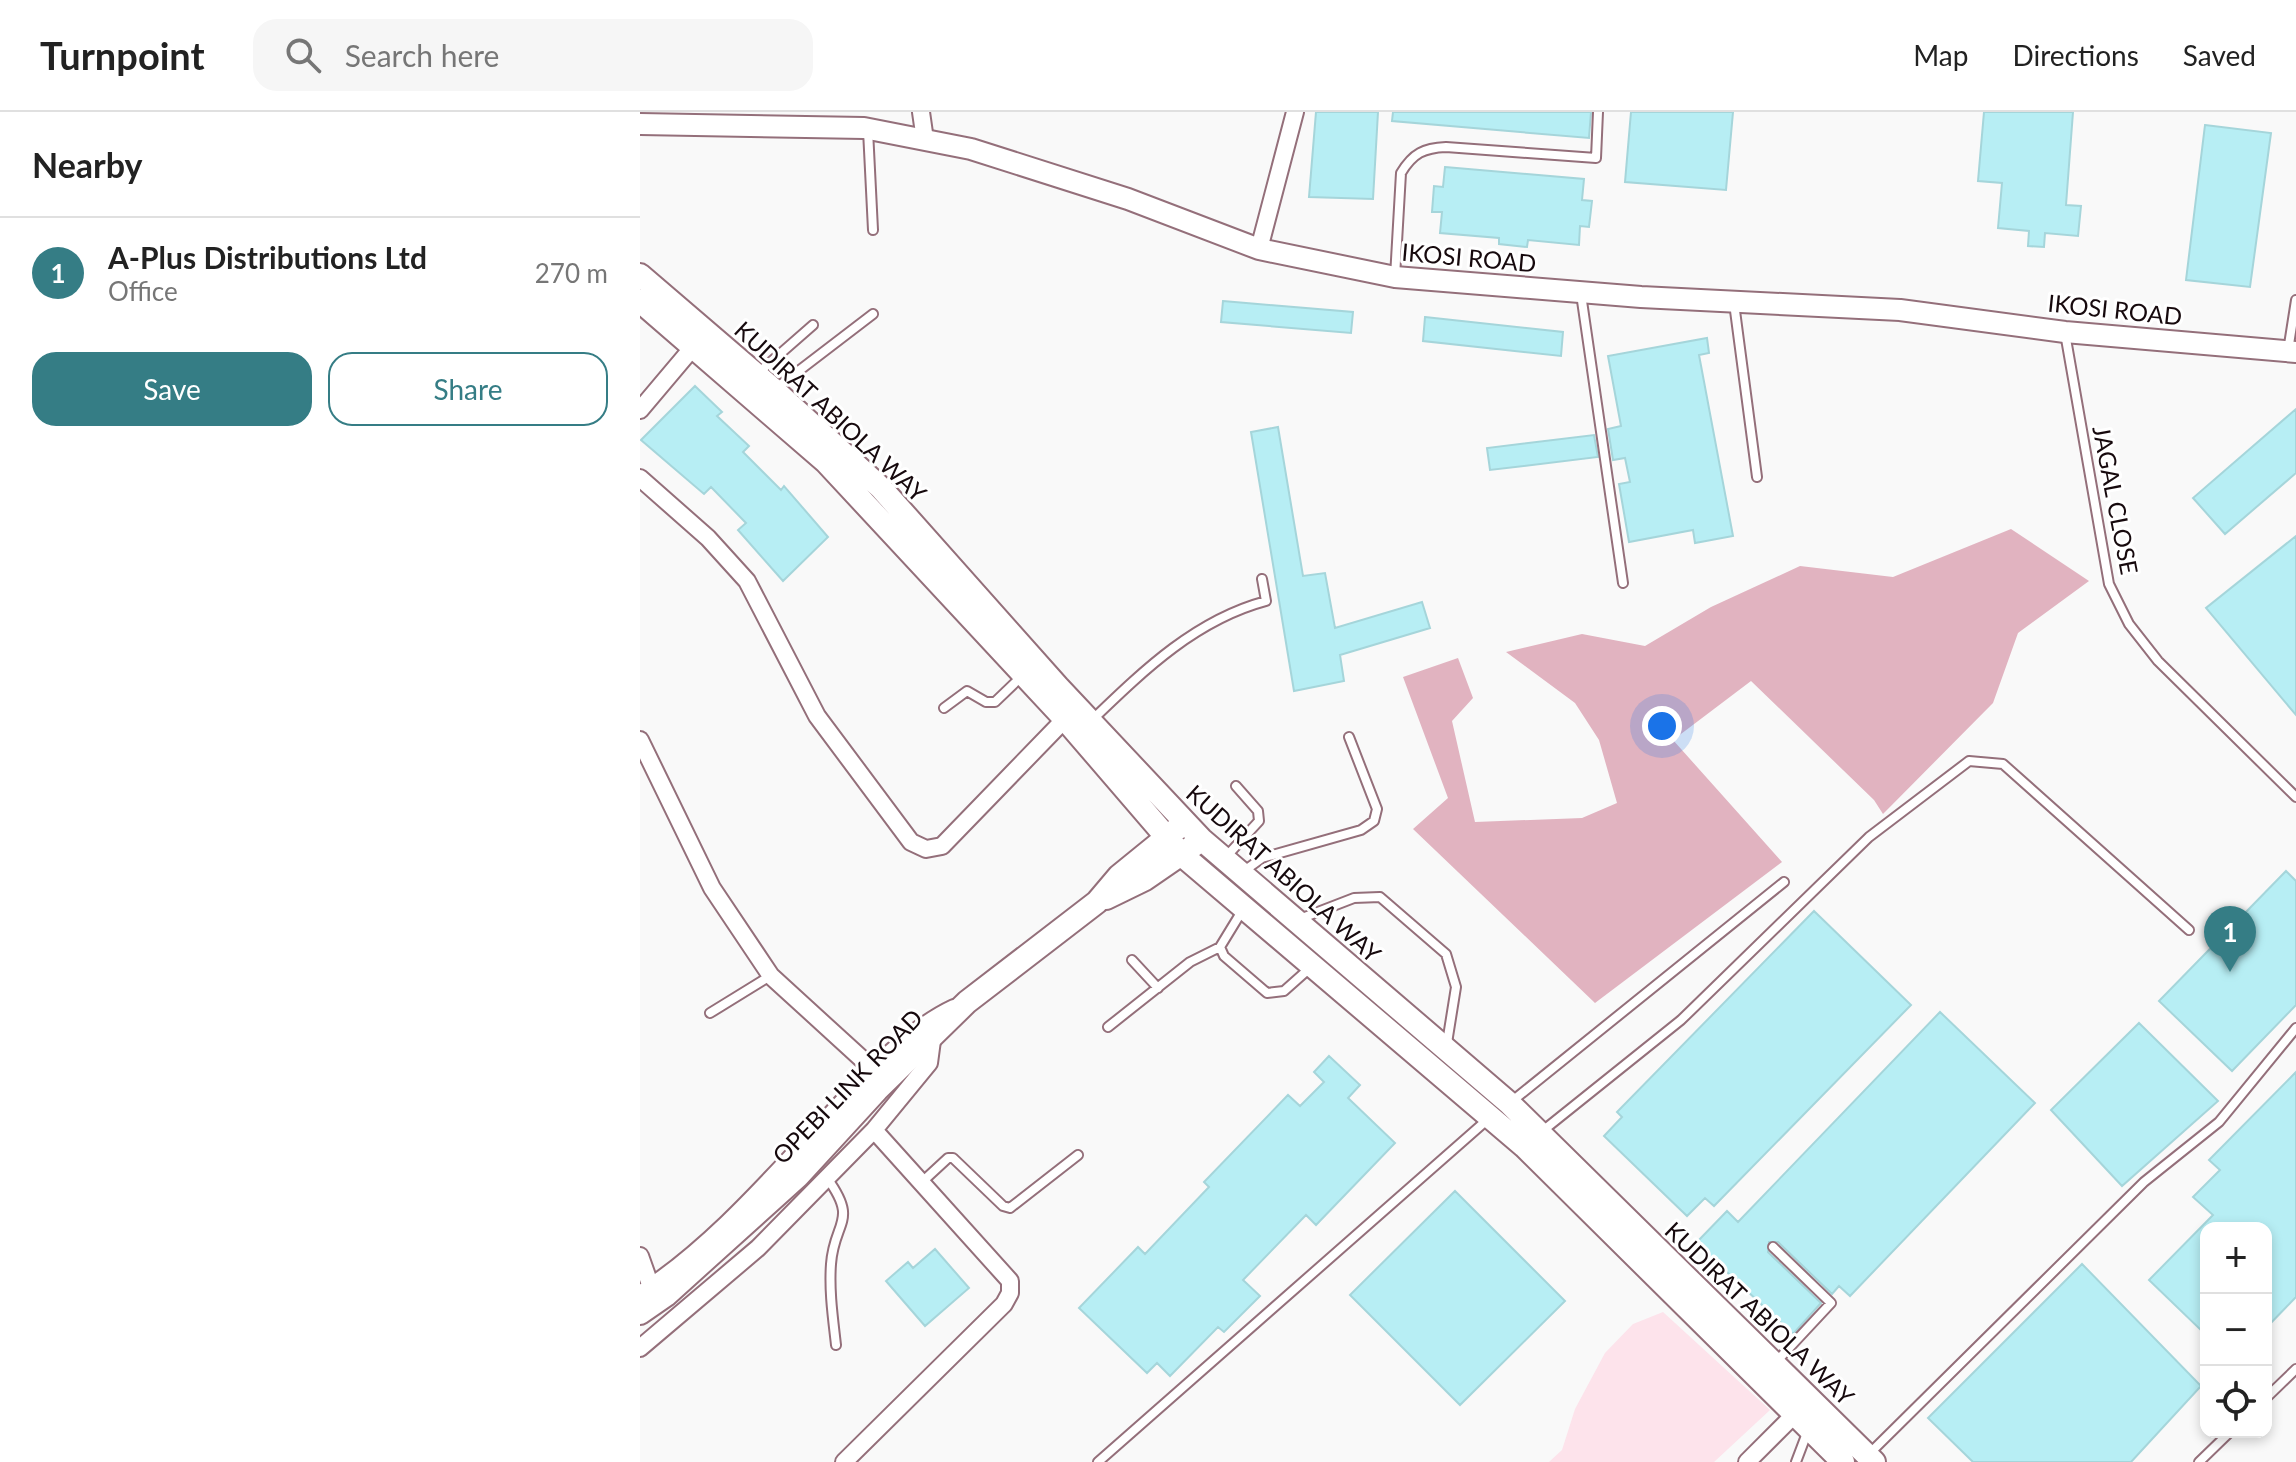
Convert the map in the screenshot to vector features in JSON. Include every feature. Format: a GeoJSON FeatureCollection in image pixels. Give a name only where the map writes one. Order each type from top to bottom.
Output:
{"type":"FeatureCollection","features":[{"type":"Feature","properties":{"kind":"main road","name":"KUDIRAT ABIOLA WAY"},"geometry":{"type":"LineString","coordinates":[[640,275],[756,374],[881,488],[1090,721],[1201,839],[1509,1103],[1532,1140],[1843,1462]]}},
{"type":"Feature","properties":{"kind":"main road","name":"KUDIRAT ABIOLA WAY"},"geometry":{"type":"LineString","coordinates":[[640,301],[826,462],[1065,719],[1182,855],[1490,1117],[1532,1140],[1774,1363],[1871,1459]]}},
{"type":"Feature","properties":{"kind":"main road","name":"OPEBI LINK ROAD"},"geometry":{"type":"LineString","coordinates":[[1097,902],[1119,876],[1186,822]]}},
{"type":"Feature","properties":{"kind":"main road","name":"OPEBI LINK ROAD"},"geometry":{"type":"LineString","coordinates":[[640,1313],[686,1277],[798,1176],[876,1080],[967,1002],[1097,902],[1182,855],[1201,839]]}},
{"type":"Feature","properties":{"kind":"street"},"geometry":{"type":"LineString","coordinates":[[921,112],[925,140]]}},
{"type":"Feature","properties":{"kind":"street"},"geometry":{"type":"LineString","coordinates":[[1259,249],[1295,112]]}},
{"type":"Feature","properties":{"kind":"street","name":"IKOSI ROAD"},"geometry":{"type":"LineString","coordinates":[[646,127],[790,125],[868,129],[925,140],[1024,164],[1259,249],[1395,277],[1581,293],[1900,310],[2065,332],[2292,352]]}},
{"type":"Feature","properties":{"kind":"street"},"geometry":{"type":"LineString","coordinates":[[640,410],[694,346]]}},
{"type":"Feature","properties":{"kind":"street"},"geometry":{"type":"LineString","coordinates":[[640,478],[708,538],[747,581],[817,716],[911,842],[926,849],[942,846],[1065,719]]}},
{"type":"Feature","properties":{"kind":"street"},"geometry":{"type":"LineString","coordinates":[[640,740],[712,888],[771,976],[876,1080]]}},
{"type":"Feature","properties":{"kind":"street"},"geometry":{"type":"LineString","coordinates":[[646,1291],[756,1195],[876,1080],[933,1019],[967,1002]]}},
{"type":"Feature","properties":{"kind":"street"},"geometry":{"type":"LineString","coordinates":[[640,1348],[758,1248],[874,1130],[929,1063],[933,1033]]}},
{"type":"Feature","properties":{"kind":"street"},"geometry":{"type":"LineString","coordinates":[[844,1462],[1004,1304],[1010,1293],[1010,1281],[874,1130]]}},
{"type":"Feature","properties":{"kind":"street"},"geometry":{"type":"LineString","coordinates":[[640,1256],[646,1291]]}},
{"type":"Feature","properties":{"kind":"street"},"geometry":{"type":"LineString","coordinates":[[1747,1462],[1802,1421]]}},
{"type":"Feature","properties":{"kind":"lane"},"geometry":{"type":"LineString","coordinates":[[1395,277],[1401,173],[1410,158],[1426,148],[1446,147],[1596,158],[1598,112]]}},
{"type":"Feature","properties":{"kind":"lane"},"geometry":{"type":"LineString","coordinates":[[868,129],[873,230]]}},
{"type":"Feature","properties":{"kind":"lane"},"geometry":{"type":"LineString","coordinates":[[1581,293],[1623,583]]}},
{"type":"Feature","properties":{"kind":"lane"},"geometry":{"type":"LineString","coordinates":[[2292,352],[2296,300]]}},
{"type":"Feature","properties":{"kind":"lane"},"geometry":{"type":"LineString","coordinates":[[1734,302],[1757,477]]}},
{"type":"Feature","properties":{"kind":"lane"},"geometry":{"type":"LineString","coordinates":[[774,390],[873,314]]}},
{"type":"Feature","properties":{"kind":"lane"},"geometry":{"type":"LineString","coordinates":[[756,374],[813,325]]}},
{"type":"Feature","properties":{"kind":"lane","name":"JAGAL CLOSE"},"geometry":{"type":"LineString","coordinates":[[2065,332],[2109,584],[2129,624],[2158,661],[2296,797]]}},
{"type":"Feature","properties":{"kind":"lane"},"geometry":{"type":"LineString","coordinates":[[1090,721],[1180,642],[1228,614],[1266,601],[1262,579]]}},
{"type":"Feature","properties":{"kind":"lane"},"geometry":{"type":"LineString","coordinates":[[944,708],[967,691],[986,702],[995,702],[1022,676]]}},
{"type":"Feature","properties":{"kind":"lane"},"geometry":{"type":"LineString","coordinates":[[1232,866],[1361,830],[1374,821],[1377,809],[1349,737]]}},
{"type":"Feature","properties":{"kind":"lane"},"geometry":{"type":"LineString","coordinates":[[1532,1140],[1681,1020],[1869,837],[1969,761],[2003,764],[2189,930]]}},
{"type":"Feature","properties":{"kind":"lane"},"geometry":{"type":"LineString","coordinates":[[1232,866],[1259,821],[1258,811],[1236,786]]}},
{"type":"Feature","properties":{"kind":"lane"},"geometry":{"type":"LineString","coordinates":[[1098,1462],[1490,1117],[1784,882]]}},
{"type":"Feature","properties":{"kind":"lane"},"geometry":{"type":"LineString","coordinates":[[1293,921],[1354,898],[1380,897],[1446,954],[1456,987],[1446,1048]]}},
{"type":"Feature","properties":{"kind":"lane"},"geometry":{"type":"LineString","coordinates":[[1108,1027],[1190,962],[1220,947],[1245,907]]}},
{"type":"Feature","properties":{"kind":"lane"},"geometry":{"type":"LineString","coordinates":[[1220,947],[1224,956],[1267,993],[1284,991],[1314,965]]}},
{"type":"Feature","properties":{"kind":"lane"},"geometry":{"type":"LineString","coordinates":[[1132,960],[1158,988]]}},
{"type":"Feature","properties":{"kind":"lane"},"geometry":{"type":"LineString","coordinates":[[710,1013],[771,976]]}},
{"type":"Feature","properties":{"kind":"lane"},"geometry":{"type":"LineString","coordinates":[[1871,1459],[2144,1182],[2219,1122],[2296,1028]]}},
{"type":"Feature","properties":{"kind":"lane"},"geometry":{"type":"LineString","coordinates":[[922,1183],[948,1158],[953,1158],[1010,1208],[1078,1155]]}},
{"type":"Feature","properties":{"kind":"lane"},"geometry":{"type":"LineString","coordinates":[[827,1178],[844,1206],[841,1230],[831,1259],[836,1345]]}},
{"type":"Feature","properties":{"kind":"lane"},"geometry":{"type":"LineString","coordinates":[[1773,1247],[1831,1303],[1774,1363]]}},
{"type":"Feature","properties":{"kind":"lane"},"geometry":{"type":"LineString","coordinates":[[2272,1392],[2296,1369]]}},
{"type":"Feature","properties":{"kind":"lane"},"geometry":{"type":"LineString","coordinates":[[1796,1462],[1802,1421]]}},
{"type":"Feature","properties":{"kind":"lane"},"geometry":{"type":"LineString","coordinates":[[2199,1462],[2224,1438]]}},
{"type":"Feature","properties":{"kind":"shaded area"},"geometry":{"type":"Polygon","coordinates":[[[2011,529],[2089,581],[2018,633],[1993,703],[1883,814],[1874,800],[1751,681],[1673,740],[1782,862],[1595,1003],[1413,829],[1448,798],[1403,677],[1458,658],[1473,698],[1452,721],[1475,822],[1582,818],[1617,803],[1599,740],[1575,703],[1506,652],[1582,634],[1645,646],[1711,607],[1800,566],[1893,577],[2011,529]]]}},
{"type":"Feature","properties":{"kind":"shaded area"},"geometry":{"type":"Polygon","coordinates":[[[1663,1312],[1770,1410],[1714,1462],[1549,1462],[1562,1450],[1575,1409],[1605,1353],[1633,1324],[1663,1312]]]}},
{"type":"Feature","properties":{"kind":"building"},"geometry":{"type":"Polygon","coordinates":[[[1316,112],[1378,112],[1373,199],[1309,197],[1316,112]]]}},
{"type":"Feature","properties":{"kind":"building"},"geometry":{"type":"Polygon","coordinates":[[[1393,112],[1591,112],[1589,138],[1392,121],[1393,112]]]}},
{"type":"Feature","properties":{"kind":"building"},"geometry":{"type":"Polygon","coordinates":[[[1631,112],[1733,112],[1726,190],[1625,182],[1631,112]]]}},
{"type":"Feature","properties":{"kind":"building"},"geometry":{"type":"Polygon","coordinates":[[[1984,112],[2073,112],[2066,205],[2081,206],[2078,236],[2045,233],[2044,247],[2028,246],[2029,231],[1998,228],[2002,183],[1978,181],[1984,112]]]}},
{"type":"Feature","properties":{"kind":"building"},"geometry":{"type":"Polygon","coordinates":[[[2205,125],[2271,133],[2250,287],[2186,280],[2205,125]]]}},
{"type":"Feature","properties":{"kind":"building"},"geometry":{"type":"Polygon","coordinates":[[[1445,167],[1584,179],[1582,200],[1592,201],[1589,227],[1580,226],[1579,245],[1528,240],[1527,247],[1499,244],[1499,238],[1440,233],[1442,212],[1432,212],[1434,186],[1443,187],[1445,167]]]}},
{"type":"Feature","properties":{"kind":"building"},"geometry":{"type":"Polygon","coordinates":[[[1223,301],[1353,312],[1351,333],[1221,322],[1223,301]]]}},
{"type":"Feature","properties":{"kind":"building"},"geometry":{"type":"Polygon","coordinates":[[[1425,317],[1563,332],[1561,356],[1423,341],[1425,317]]]}},
{"type":"Feature","properties":{"kind":"building"},"geometry":{"type":"Polygon","coordinates":[[[1707,338],[1709,353],[1699,355],[1733,536],[1695,543],[1693,530],[1629,542],[1619,484],[1630,482],[1625,458],[1613,460],[1608,429],[1621,426],[1608,356],[1707,338]]]}},
{"type":"Feature","properties":{"kind":"building"},"geometry":{"type":"Polygon","coordinates":[[[695,386],[722,412],[717,416],[749,446],[743,452],[781,490],[784,486],[828,537],[783,581],[738,530],[746,523],[711,487],[704,494],[641,440],[695,386]]]}},
{"type":"Feature","properties":{"kind":"building"},"geometry":{"type":"Polygon","coordinates":[[[2296,409],[2296,473],[2225,534],[2193,498],[2296,409]]]}},
{"type":"Feature","properties":{"kind":"building"},"geometry":{"type":"Polygon","coordinates":[[[1278,427],[1303,576],[1325,573],[1335,628],[1422,602],[1430,628],[1340,655],[1344,681],[1294,691],[1251,432],[1278,427]]]}},
{"type":"Feature","properties":{"kind":"building"},"geometry":{"type":"Polygon","coordinates":[[[1594,435],[1598,457],[1490,470],[1487,448],[1594,435]]]}},
{"type":"Feature","properties":{"kind":"building"},"geometry":{"type":"Polygon","coordinates":[[[2296,536],[2296,715],[2206,608],[2296,536]]]}},
{"type":"Feature","properties":{"kind":"building"},"geometry":{"type":"Polygon","coordinates":[[[2286,871],[2296,881],[2296,1005],[2232,1071],[2159,1001],[2286,871]]]}},
{"type":"Feature","properties":{"kind":"building"},"geometry":{"type":"Polygon","coordinates":[[[1814,911],[1911,1005],[1714,1206],[1705,1198],[1687,1216],[1604,1136],[1622,1117],[1617,1112],[1814,911]]]}},
{"type":"Feature","properties":{"kind":"building"},"geometry":{"type":"Polygon","coordinates":[[[1940,1012],[2035,1103],[1850,1296],[1839,1286],[1832,1294],[1778,1242],[1769,1242],[1768,1252],[1821,1303],[1793,1334],[1696,1243],[1727,1211],[1738,1222],[1940,1012]]]}},
{"type":"Feature","properties":{"kind":"building"},"geometry":{"type":"Polygon","coordinates":[[[2139,1023],[2218,1101],[2122,1186],[2051,1110],[2139,1023]]]}},
{"type":"Feature","properties":{"kind":"building"},"geometry":{"type":"Polygon","coordinates":[[[1329,1056],[1360,1085],[1348,1098],[1395,1143],[1316,1225],[1306,1215],[1243,1280],[1260,1296],[1224,1332],[1218,1327],[1170,1376],[1157,1363],[1147,1373],[1079,1308],[1138,1247],[1145,1254],[1209,1187],[1204,1182],[1288,1095],[1300,1106],[1324,1082],[1314,1072],[1329,1056]]]}},
{"type":"Feature","properties":{"kind":"building"},"geometry":{"type":"Polygon","coordinates":[[[2296,1072],[2296,1297],[2272,1322],[2272,1222],[2206,1222],[2213,1215],[2193,1197],[2220,1170],[2209,1160],[2296,1072]]]}},
{"type":"Feature","properties":{"kind":"building"},"geometry":{"type":"Polygon","coordinates":[[[1455,1191],[1565,1301],[1460,1405],[1350,1295],[1455,1191]]]}},
{"type":"Feature","properties":{"kind":"building"},"geometry":{"type":"Polygon","coordinates":[[[2200,1228],[2200,1329],[2149,1280],[2200,1228]]]}},
{"type":"Feature","properties":{"kind":"building"},"geometry":{"type":"Polygon","coordinates":[[[935,1249],[969,1288],[925,1326],[886,1281],[908,1262],[913,1268],[935,1249]]]}},
{"type":"Feature","properties":{"kind":"building"},"geometry":{"type":"Polygon","coordinates":[[[2082,1264],[2200,1385],[2131,1462],[1973,1462],[1928,1418],[2082,1264]]]}},
{"type":"Feature","properties":{"kind":"place","name":"A-Plus Distributions Ltd"},"geometry":{"type":"Point","coordinates":[2230,972]}}]}
